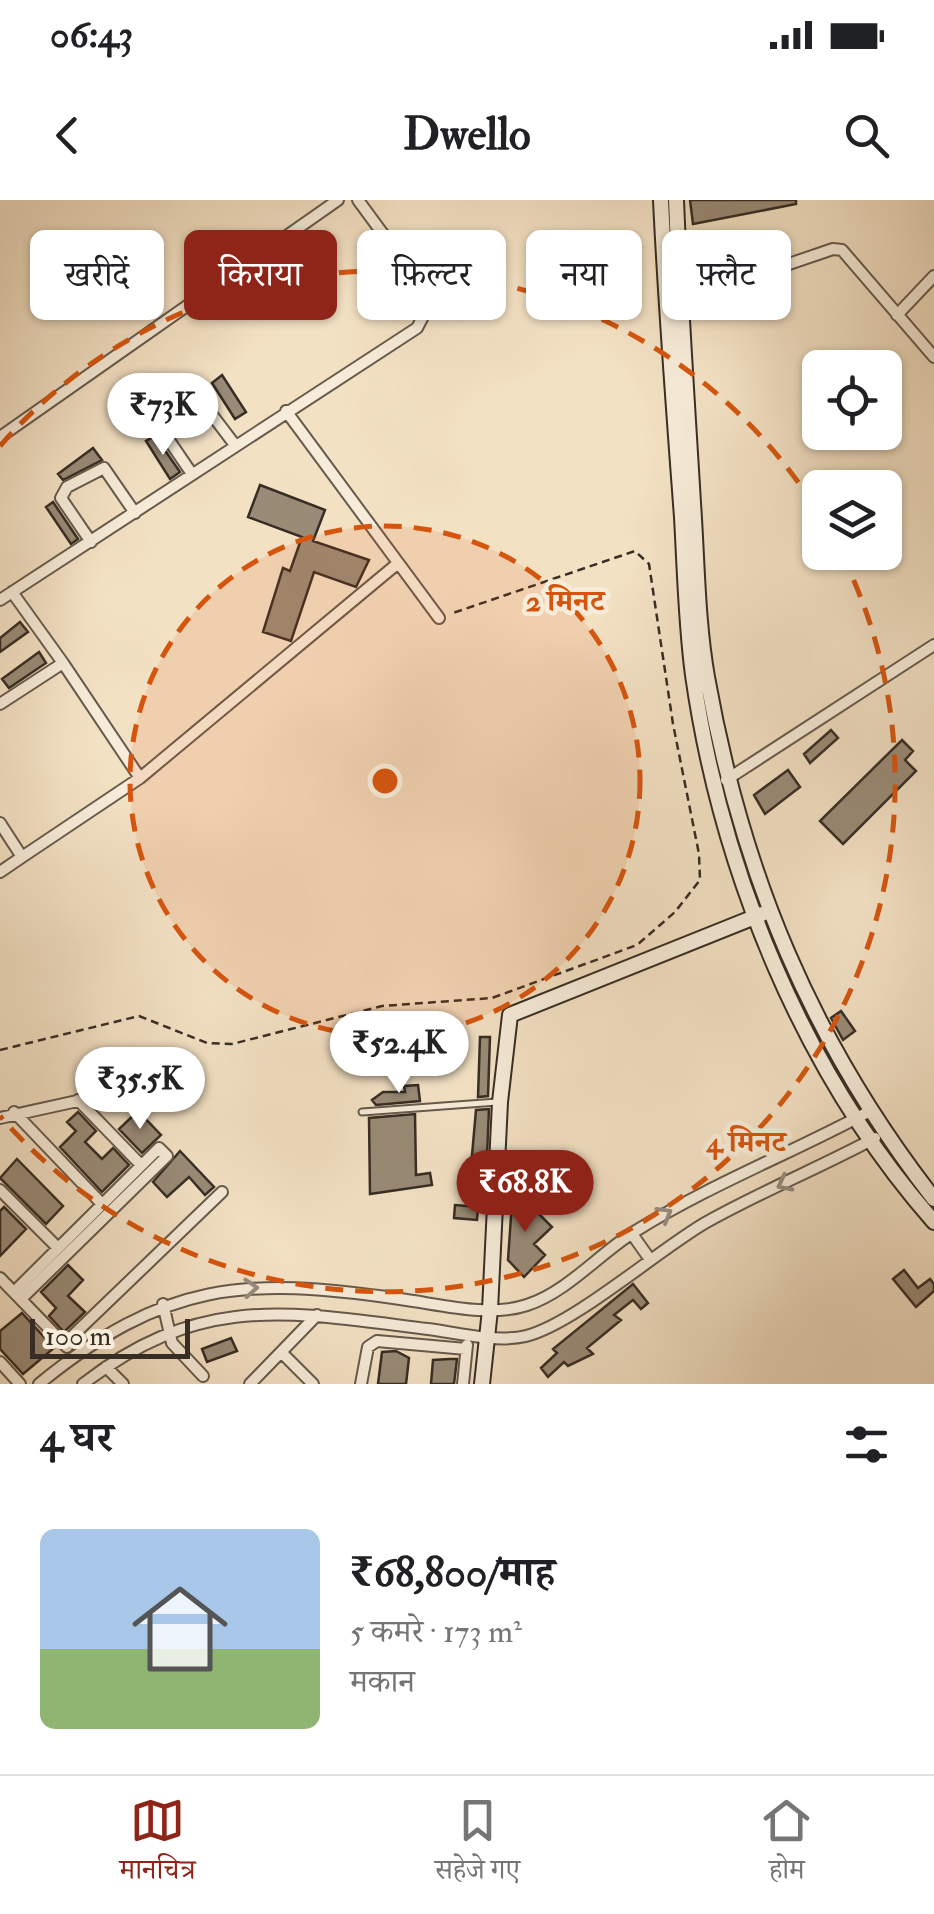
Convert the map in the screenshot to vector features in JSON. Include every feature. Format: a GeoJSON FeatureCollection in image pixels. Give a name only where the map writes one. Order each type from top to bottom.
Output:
{"type":"FeatureCollection","features":[{"type":"Feature","properties":{"kind":"street"},"geometry":{"type":"LineString","coordinates":[[0,436],[126,353],[338,200]]}},
{"type":"Feature","properties":{"kind":"street"},"geometry":{"type":"LineString","coordinates":[[0,600],[417,328],[428,309],[422,287],[358,200]]}},
{"type":"Feature","properties":{"kind":"street"},"geometry":{"type":"LineString","coordinates":[[661,200],[664,230]]}},
{"type":"Feature","properties":{"kind":"street"},"geometry":{"type":"LineString","coordinates":[[675,230],[676,200]]}},
{"type":"Feature","properties":{"kind":"street"},"geometry":{"type":"LineString","coordinates":[[791,263],[832,249],[842,250],[934,356]]}},
{"type":"Feature","properties":{"kind":"street"},"geometry":{"type":"LineString","coordinates":[[896,315],[934,276]]}},
{"type":"Feature","properties":{"kind":"street"},"geometry":{"type":"LineString","coordinates":[[675,320],[706,673],[722,781],[761,914],[864,1114],[872,1140],[934,1222]]}},
{"type":"Feature","properties":{"kind":"street"},"geometry":{"type":"LineString","coordinates":[[192,474],[162,430],[196,402],[203,403],[235,445]]}},
{"type":"Feature","properties":{"kind":"street"},"geometry":{"type":"LineString","coordinates":[[286,411],[439,618]]}},
{"type":"Feature","properties":{"kind":"street"},"geometry":{"type":"LineString","coordinates":[[91,542],[61,498],[67,486],[104,468],[136,514]]}},
{"type":"Feature","properties":{"kind":"street"},"geometry":{"type":"LineString","coordinates":[[0,872],[140,778],[396,564]]}},
{"type":"Feature","properties":{"kind":"street"},"geometry":{"type":"LineString","coordinates":[[12,592],[140,778]]}},
{"type":"Feature","properties":{"kind":"street"},"geometry":{"type":"LineString","coordinates":[[722,781],[934,646]]}},
{"type":"Feature","properties":{"kind":"street"},"geometry":{"type":"LineString","coordinates":[[0,704],[62,663]]}},
{"type":"Feature","properties":{"kind":"street"},"geometry":{"type":"LineString","coordinates":[[0,823],[22,858]]}},
{"type":"Feature","properties":{"kind":"street"},"geometry":{"type":"LineString","coordinates":[[482,1384],[490,1310],[500,1102],[510,1015],[761,914]]}},
{"type":"Feature","properties":{"kind":"street"},"geometry":{"type":"LineString","coordinates":[[0,1118],[109,1094]]}},
{"type":"Feature","properties":{"kind":"street"},"geometry":{"type":"LineString","coordinates":[[78,1100],[141,1165]]}},
{"type":"Feature","properties":{"kind":"street"},"geometry":{"type":"LineString","coordinates":[[14,1112],[102,1204]]}},
{"type":"Feature","properties":{"kind":"street"},"geometry":{"type":"LineString","coordinates":[[864,1114],[886,1132],[934,1199]]}},
{"type":"Feature","properties":{"kind":"street"},"geometry":{"type":"LineString","coordinates":[[39,1384],[74,1356],[163,1304],[214,1290],[280,1286],[490,1310],[540,1298],[632,1234],[738,1175],[864,1114]]}},
{"type":"Feature","properties":{"kind":"street"},"geometry":{"type":"LineString","coordinates":[[82,1384],[170,1331],[218,1317],[317,1316],[518,1338],[544,1330],[707,1222],[886,1132]]}},
{"type":"Feature","properties":{"kind":"street"},"geometry":{"type":"LineString","coordinates":[[159,1148],[167,1156],[18,1295],[58,1248],[159,1148]]}},
{"type":"Feature","properties":{"kind":"street"},"geometry":{"type":"LineString","coordinates":[[0,1190],[58,1248]]}},
{"type":"Feature","properties":{"kind":"street"},"geometry":{"type":"LineString","coordinates":[[64,1344],[222,1192]]}},
{"type":"Feature","properties":{"kind":"street"},"geometry":{"type":"LineString","coordinates":[[632,1234],[649,1258]]}},
{"type":"Feature","properties":{"kind":"street"},"geometry":{"type":"LineString","coordinates":[[0,1278],[74,1356]]}},
{"type":"Feature","properties":{"kind":"street"},"geometry":{"type":"LineString","coordinates":[[214,1290],[218,1317]]}},
{"type":"Feature","properties":{"kind":"street"},"geometry":{"type":"LineString","coordinates":[[163,1304],[174,1346],[203,1376]]}},
{"type":"Feature","properties":{"kind":"street"},"geometry":{"type":"LineString","coordinates":[[250,1384],[317,1316]]}},
{"type":"Feature","properties":{"kind":"street"},"geometry":{"type":"LineString","coordinates":[[463,1384],[468,1334]]}},
{"type":"Feature","properties":{"kind":"street"},"geometry":{"type":"LineString","coordinates":[[360,1384],[368,1347],[377,1341],[466,1350]]}},
{"type":"Feature","properties":{"kind":"street"},"geometry":{"type":"LineString","coordinates":[[282,1352],[313,1384]]}},
{"type":"Feature","properties":{"kind":"street"},"geometry":{"type":"LineString","coordinates":[[0,1362],[20,1384]]}},
{"type":"Feature","properties":{"kind":"street"},"geometry":{"type":"LineString","coordinates":[[106,1367],[123,1384]]}},
{"type":"Feature","properties":{"kind":"lane"},"geometry":{"type":"LineString","coordinates":[[362,1112],[500,1102]]}},
{"type":"Feature","properties":{"kind":"path"},"geometry":{"type":"LineString","coordinates":[[0,1050],[140,1016],[207,1043],[232,1044],[382,1006],[492,998],[637,945],[674,912],[700,880],[699,854],[673,724],[649,564],[635,551],[439,618]]}},
{"type":"Feature","properties":{"kind":"building"},"geometry":{"type":"Polygon","coordinates":[[[690,200],[796,200],[796,204],[693,224],[690,200]]]}},
{"type":"Feature","properties":{"kind":"building"},"geometry":{"type":"Polygon","coordinates":[[[222,375],[246,412],[235,419],[212,383],[222,375]]]}},
{"type":"Feature","properties":{"kind":"building"},"geometry":{"type":"Polygon","coordinates":[[[192,385],[198,393],[164,417],[158,407],[192,385]]]}},
{"type":"Feature","properties":{"kind":"building"},"geometry":{"type":"Polygon","coordinates":[[[155,436],[180,472],[170,479],[146,441],[155,436]]]}},
{"type":"Feature","properties":{"kind":"building"},"geometry":{"type":"Polygon","coordinates":[[[93,448],[102,460],[63,480],[58,474],[93,448]]]}},
{"type":"Feature","properties":{"kind":"building"},"geometry":{"type":"Polygon","coordinates":[[[260,485],[325,510],[313,541],[369,560],[356,587],[314,572],[291,641],[263,632],[283,568],[290,571],[302,537],[248,517],[260,485]]]}},
{"type":"Feature","properties":{"kind":"building"},"geometry":{"type":"Polygon","coordinates":[[[53,502],[78,539],[71,544],[46,507],[53,502]]]}},
{"type":"Feature","properties":{"kind":"building"},"geometry":{"type":"Polygon","coordinates":[[[20,622],[28,632],[0,652],[0,638],[20,622]]]}},
{"type":"Feature","properties":{"kind":"building"},"geometry":{"type":"Polygon","coordinates":[[[39,652],[46,663],[9,688],[2,679],[39,652]]]}},
{"type":"Feature","properties":{"kind":"building"},"geometry":{"type":"Polygon","coordinates":[[[831,730],[838,738],[810,763],[804,754],[831,730]]]}},
{"type":"Feature","properties":{"kind":"building"},"geometry":{"type":"Polygon","coordinates":[[[902,740],[913,751],[905,760],[916,771],[843,844],[820,821],[902,740]]]}},
{"type":"Feature","properties":{"kind":"building"},"geometry":{"type":"Polygon","coordinates":[[[788,770],[800,787],[765,814],[754,795],[788,770]]]}},
{"type":"Feature","properties":{"kind":"building"},"geometry":{"type":"Polygon","coordinates":[[[841,1011],[855,1031],[843,1040],[831,1018],[841,1011]]]}},
{"type":"Feature","properties":{"kind":"building"},"geometry":{"type":"Polygon","coordinates":[[[439,1022],[442,1032],[437,1034],[371,1035],[371,1024],[439,1022]]]}},
{"type":"Feature","properties":{"kind":"building"},"geometry":{"type":"Polygon","coordinates":[[[440,1037],[443,1047],[435,1056],[438,1064],[428,1066],[426,1059],[373,1067],[389,1052],[440,1037]]]}},
{"type":"Feature","properties":{"kind":"building"},"geometry":{"type":"Polygon","coordinates":[[[480,1037],[490,1037],[488,1096],[478,1097],[480,1037]]]}},
{"type":"Feature","properties":{"kind":"building"},"geometry":{"type":"Polygon","coordinates":[[[418,1085],[420,1101],[376,1105],[372,1100],[383,1092],[405,1092],[404,1086],[418,1085]]]}},
{"type":"Feature","properties":{"kind":"building"},"geometry":{"type":"Polygon","coordinates":[[[489,1109],[486,1179],[470,1178],[476,1110],[489,1109]]]}},
{"type":"Feature","properties":{"kind":"building"},"geometry":{"type":"Polygon","coordinates":[[[138,1111],[161,1135],[142,1153],[119,1129],[138,1111]]]}},
{"type":"Feature","properties":{"kind":"building"},"geometry":{"type":"Polygon","coordinates":[[[78,1112],[96,1131],[85,1142],[102,1159],[113,1148],[129,1165],[102,1192],[60,1147],[76,1131],[67,1122],[78,1112]]]}},
{"type":"Feature","properties":{"kind":"building"},"geometry":{"type":"Polygon","coordinates":[[[415,1114],[416,1175],[430,1173],[432,1185],[370,1194],[369,1118],[415,1114]]]}},
{"type":"Feature","properties":{"kind":"building"},"geometry":{"type":"Polygon","coordinates":[[[180,1151],[214,1187],[205,1195],[189,1177],[167,1197],[153,1182],[180,1151]]]}},
{"type":"Feature","properties":{"kind":"building"},"geometry":{"type":"Polygon","coordinates":[[[17,1159],[63,1206],[46,1224],[0,1178],[17,1159]]]}},
{"type":"Feature","properties":{"kind":"building"},"geometry":{"type":"Polygon","coordinates":[[[513,1188],[552,1227],[534,1244],[545,1255],[524,1277],[508,1260],[513,1188]]]}},
{"type":"Feature","properties":{"kind":"building"},"geometry":{"type":"Polygon","coordinates":[[[455,1205],[478,1207],[477,1220],[454,1218],[455,1205]]]}},
{"type":"Feature","properties":{"kind":"building"},"geometry":{"type":"Polygon","coordinates":[[[4,1207],[26,1229],[0,1256],[0,1211],[4,1207]]]}},
{"type":"Feature","properties":{"kind":"building"},"geometry":{"type":"Polygon","coordinates":[[[68,1265],[83,1280],[68,1296],[85,1312],[64,1332],[49,1316],[56,1308],[41,1292],[68,1265]]]}},
{"type":"Feature","properties":{"kind":"building"},"geometry":{"type":"Polygon","coordinates":[[[904,1270],[918,1288],[930,1279],[934,1284],[934,1291],[916,1307],[893,1279],[904,1270]]]}},
{"type":"Feature","properties":{"kind":"building"},"geometry":{"type":"Polygon","coordinates":[[[633,1284],[648,1303],[641,1309],[633,1300],[614,1315],[621,1320],[587,1348],[593,1354],[568,1366],[564,1362],[548,1377],[541,1368],[557,1353],[553,1349],[633,1284]]]}},
{"type":"Feature","properties":{"kind":"building"},"geometry":{"type":"Polygon","coordinates":[[[22,1313],[54,1348],[23,1374],[0,1349],[0,1331],[22,1313]]]}},
{"type":"Feature","properties":{"kind":"building"},"geometry":{"type":"Polygon","coordinates":[[[231,1338],[237,1351],[207,1362],[202,1349],[231,1338]]]}},
{"type":"Feature","properties":{"kind":"building"},"geometry":{"type":"Polygon","coordinates":[[[396,1351],[409,1358],[406,1384],[378,1384],[382,1352],[396,1351]]]}},
{"type":"Feature","properties":{"kind":"building"},"geometry":{"type":"Polygon","coordinates":[[[457,1359],[454,1384],[431,1384],[433,1360],[457,1359]]]}}]}
